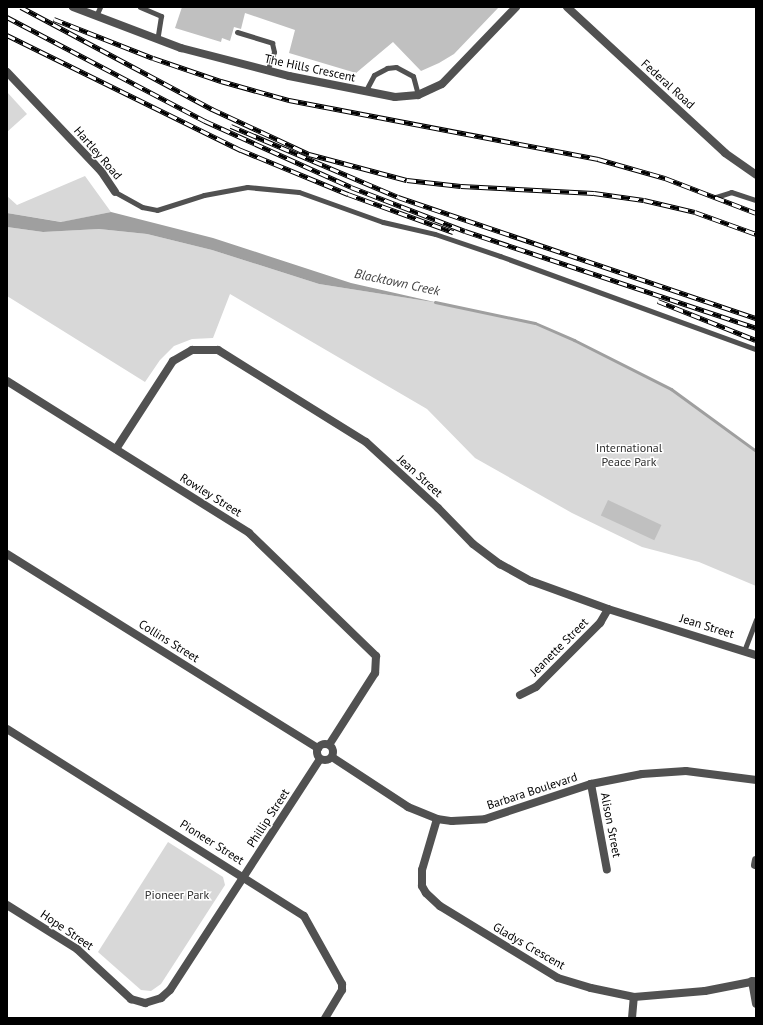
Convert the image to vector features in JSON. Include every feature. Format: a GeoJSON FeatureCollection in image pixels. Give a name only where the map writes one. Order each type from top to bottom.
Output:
{"type":"FeatureCollection","features":[{"type":"Feature","properties":{"kind":"street","name":"The Hills Crescent"},"geometry":{"type":"LineString","coordinates":[[73,7],[157,40],[267,71],[395,97],[418,95],[442,84],[453,76],[516,7]]}},
{"type":"Feature","properties":{"kind":"street","name":"Federal Road"},"geometry":{"type":"LineString","coordinates":[[568,7],[725,153],[756,175]]}},
{"type":"Feature","properties":{"kind":"street","name":"Hartley Road"},"geometry":{"type":"LineString","coordinates":[[7,72],[101,171],[115,192]]}},
{"type":"Feature","properties":{"kind":"street","name":"Jean Street"},"geometry":{"type":"LineString","coordinates":[[116,449],[173,361],[192,350],[218,350],[366,442],[438,508],[473,544],[500,564],[531,581],[608,609],[756,655]]}},
{"type":"Feature","properties":{"kind":"street","name":"Rowley Street"},"geometry":{"type":"LineString","coordinates":[[7,381],[249,533],[370,649],[377,660],[375,673],[329,745]]}},
{"type":"Feature","properties":{"kind":"street","name":"Collins Street"},"geometry":{"type":"LineString","coordinates":[[7,554],[318,748]]}},
{"type":"Feature","properties":{"kind":"street","name":"Jeanette Street"},"geometry":{"type":"LineString","coordinates":[[520,695],[536,687],[600,623],[608,609]]}},
{"type":"Feature","properties":{"kind":"street","name":"Pioneer Street"},"geometry":{"type":"LineString","coordinates":[[7,729],[304,916],[342,984],[339,997],[325,1018]]}},
{"type":"Feature","properties":{"kind":"street"},"geometry":{"type":"LineString","coordinates":[[322,744],[329,745],[332,750],[332,757],[326,761],[320,759],[316,752],[318,748],[322,744]]}},
{"type":"Feature","properties":{"kind":"street","name":"Barbara Boulevard"},"geometry":{"type":"LineString","coordinates":[[332,757],[408,807],[437,819],[485,819],[591,784],[642,774],[686,771],[756,780]]}},
{"type":"Feature","properties":{"kind":"street","name":"Phillip Street"},"geometry":{"type":"LineString","coordinates":[[150,1002],[160,998],[170,990],[320,759]]}},
{"type":"Feature","properties":{"kind":"street","name":"Alison Street"},"geometry":{"type":"LineString","coordinates":[[591,784],[607,870]]}},
{"type":"Feature","properties":{"kind":"street","name":"Gladys Crescent"},"geometry":{"type":"LineString","coordinates":[[437,819],[422,870],[422,886],[431,900],[530,963],[558,978],[592,988],[634,997],[705,991],[754,981]]}},
{"type":"Feature","properties":{"kind":"street","name":"Hope Street"},"geometry":{"type":"LineString","coordinates":[[7,905],[82,952],[131,999],[150,1002]]}},
{"type":"Feature","properties":{"kind":"street"},"geometry":{"type":"LineString","coordinates":[[754,981],[756,1004]]}},
{"type":"Feature","properties":{"kind":"street"},"geometry":{"type":"LineString","coordinates":[[632,1018],[634,997]]}},
{"type":"Feature","properties":{"kind":"lane"},"geometry":{"type":"LineString","coordinates":[[96,16],[100,7]]}},
{"type":"Feature","properties":{"kind":"lane"},"geometry":{"type":"LineString","coordinates":[[140,7],[161,16],[157,40]]}},
{"type":"Feature","properties":{"kind":"lane"},"geometry":{"type":"LineString","coordinates":[[237,32],[272,43],[274,52],[267,71]]}},
{"type":"Feature","properties":{"kind":"lane"},"geometry":{"type":"LineString","coordinates":[[365,92],[374,75],[387,68],[396,67],[413,76],[418,95]]}},
{"type":"Feature","properties":{"kind":"lane","name":"Hartley Road"},"geometry":{"type":"LineString","coordinates":[[115,192],[142,207],[157,210],[236,188],[283,189],[310,195],[383,222],[435,234],[500,256],[756,349]]}},
{"type":"Feature","properties":{"kind":"lane"},"geometry":{"type":"LineString","coordinates":[[716,197],[731,192],[756,200]]}},
{"type":"Feature","properties":{"kind":"lane"},"geometry":{"type":"LineString","coordinates":[[744,651],[756,619]]}},
{"type":"Feature","properties":{"kind":"green space"},"geometry":{"type":"Polygon","coordinates":[[[7,92],[27,114],[7,132],[7,92]]]}},
{"type":"Feature","properties":{"kind":"green space"},"geometry":{"type":"Polygon","coordinates":[[[85,176],[111,212],[62,222],[7,213],[7,196],[17,205],[85,176]]]}},
{"type":"Feature","properties":{"kind":"green space","name":"International Peace Park"},"geometry":{"type":"Polygon","coordinates":[[[7,227],[43,232],[99,229],[147,234],[212,250],[319,284],[439,303],[535,323],[574,340],[671,389],[756,451],[756,586],[699,562],[642,547],[572,513],[475,458],[427,409],[230,294],[213,338],[192,339],[174,346],[160,360],[145,382],[7,296],[7,227]]]}},
{"type":"Feature","properties":{"kind":"green space","name":"Pioneer Park"},"geometry":{"type":"Polygon","coordinates":[[[168,842],[223,877],[225,885],[161,984],[151,991],[141,990],[98,952],[168,842]]]}},
{"type":"Feature","properties":{"kind":"shaded area"},"geometry":{"type":"Polygon","coordinates":[[[111,212],[213,238],[351,283],[439,303],[319,284],[212,250],[147,234],[99,229],[43,232],[7,227],[7,213],[61,222],[111,212]]]}},
{"type":"Feature","properties":{"kind":"building"},"geometry":{"type":"Polygon","coordinates":[[[182,7],[499,7],[454,54],[439,63],[421,71],[393,42],[356,73],[289,53],[295,30],[245,13],[241,29],[234,27],[230,41],[222,38],[221,42],[175,28],[182,7]]]}},
{"type":"Feature","properties":{"kind":"building"},"geometry":{"type":"Polygon","coordinates":[[[608,500],[661,525],[654,540],[601,515],[608,500]]]}},
{"type":"Feature","properties":{"kind":"waterway","name":"Blacktown Creek"},"geometry":{"type":"LineString","coordinates":[[435,302],[535,323],[574,340],[671,389],[756,451]]}},
{"type":"Feature","properties":{"kind":"railway"},"geometry":{"type":"LineString","coordinates":[[21,7],[212,109],[309,154],[407,180],[461,186],[594,193],[644,200],[695,212],[756,234]]}},
{"type":"Feature","properties":{"kind":"railway"},"geometry":{"type":"LineString","coordinates":[[7,17],[205,121],[351,187],[465,231],[756,328]]}},
{"type":"Feature","properties":{"kind":"railway"},"geometry":{"type":"LineString","coordinates":[[54,19],[153,58],[221,81],[289,100],[598,159],[665,178],[756,213]]}},
{"type":"Feature","properties":{"kind":"railway"},"geometry":{"type":"LineString","coordinates":[[7,35],[241,150],[348,194],[453,232]]}},
{"type":"Feature","properties":{"kind":"railway"},"geometry":{"type":"LineString","coordinates":[[231,126],[398,197],[756,318]]}},
{"type":"Feature","properties":{"kind":"railway"},"geometry":{"type":"LineString","coordinates":[[658,301],[756,340]]}}]}
